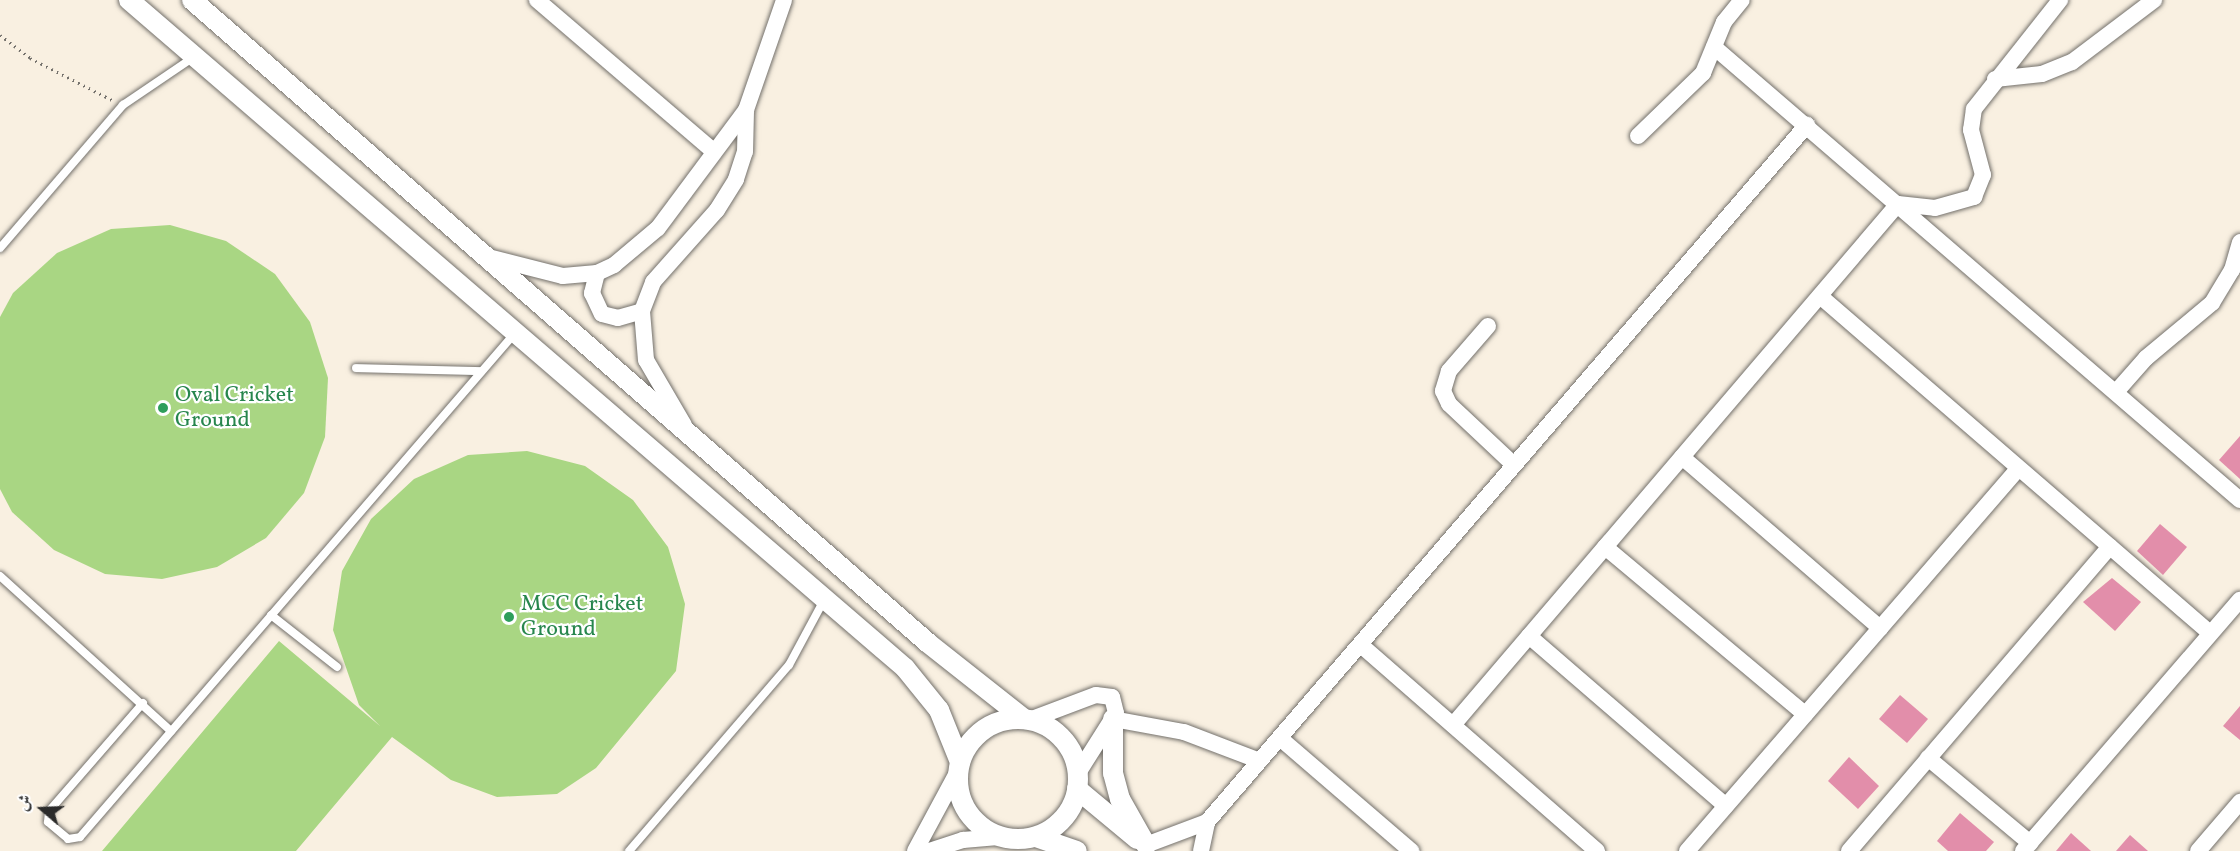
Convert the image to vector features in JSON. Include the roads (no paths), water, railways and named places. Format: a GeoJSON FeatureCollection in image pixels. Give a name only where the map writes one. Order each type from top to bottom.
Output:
{"type":"FeatureCollection","features":[{"type":"Feature","properties":{"kind":"street"},"geometry":{"type":"LineString","coordinates":[[129,0],[923,688],[952,734],[967,812],[1001,837]]}},
{"type":"Feature","properties":{"kind":"street"},"geometry":{"type":"LineString","coordinates":[[192,0],[688,430],[928,643],[1027,719],[1059,735],[1078,781],[1150,848]]}},
{"type":"Feature","properties":{"kind":"street"},"geometry":{"type":"LineString","coordinates":[[537,0],[713,151]]}},
{"type":"Feature","properties":{"kind":"street"},"geometry":{"type":"LineString","coordinates":[[688,430],[646,360],[642,311],[653,282],[717,210],[736,179],[745,152],[746,110],[784,0]]}},
{"type":"Feature","properties":{"kind":"street"},"geometry":{"type":"LineString","coordinates":[[1638,136],[1698,80],[1714,47],[1742,0]]}},
{"type":"Feature","properties":{"kind":"street"},"geometry":{"type":"LineString","coordinates":[[1898,204],[1948,207],[1968,202],[1979,191],[1983,175],[1972,116],[1995,79],[2060,0]]}},
{"type":"Feature","properties":{"kind":"street"},"geometry":{"type":"LineString","coordinates":[[1995,79],[2042,74],[2072,62],[2154,0]]}},
{"type":"Feature","properties":{"kind":"street"},"geometry":{"type":"LineString","coordinates":[[1714,47],[2240,500]]}},
{"type":"Feature","properties":{"kind":"street"},"geometry":{"type":"LineString","coordinates":[[480,252],[545,274],[597,273],[645,242],[746,110]]}},
{"type":"Feature","properties":{"kind":"street"},"geometry":{"type":"LineString","coordinates":[[1150,848],[1207,822],[1362,646],[1514,465],[1807,125]]}},
{"type":"Feature","properties":{"kind":"street"},"geometry":{"type":"LineString","coordinates":[[1453,725],[1898,204]]}},
{"type":"Feature","properties":{"kind":"street"},"geometry":{"type":"LineString","coordinates":[[2116,392],[2155,350],[2204,312],[2236,274],[2240,242]]}},
{"type":"Feature","properties":{"kind":"street"},"geometry":{"type":"LineString","coordinates":[[597,273],[591,293],[602,314],[618,318],[642,311]]}},
{"type":"Feature","properties":{"kind":"street"},"geometry":{"type":"LineString","coordinates":[[1820,296],[2210,633]]}},
{"type":"Feature","properties":{"kind":"street"},"geometry":{"type":"LineString","coordinates":[[1488,326],[1449,371],[1443,391],[1449,404],[1514,465]]}},
{"type":"Feature","properties":{"kind":"street"},"geometry":{"type":"LineString","coordinates":[[1682,457],[1880,628]]}},
{"type":"Feature","properties":{"kind":"street"},"geometry":{"type":"LineString","coordinates":[[1687,851],[2018,469]]}},
{"type":"Feature","properties":{"kind":"street"},"geometry":{"type":"LineString","coordinates":[[1605,547],[1805,714]]}},
{"type":"Feature","properties":{"kind":"street"},"geometry":{"type":"LineString","coordinates":[[1849,851],[2110,547]]}},
{"type":"Feature","properties":{"kind":"street"},"geometry":{"type":"LineString","coordinates":[[1928,758],[2027,847],[2240,600]]}},
{"type":"Feature","properties":{"kind":"street"},"geometry":{"type":"LineString","coordinates":[[1528,636],[1726,806]]}},
{"type":"Feature","properties":{"kind":"street"},"geometry":{"type":"LineString","coordinates":[[1362,646],[1597,851]]}},
{"type":"Feature","properties":{"kind":"street"},"geometry":{"type":"LineString","coordinates":[[915,851],[959,767],[983,729],[1027,719],[1101,694],[1115,702],[1113,719],[1115,781],[1150,848]]}},
{"type":"Feature","properties":{"kind":"street"},"geometry":{"type":"LineString","coordinates":[[1113,719],[1184,732],[1260,761]]}},
{"type":"Feature","properties":{"kind":"street"},"geometry":{"type":"LineString","coordinates":[[1036,837],[1063,819],[1078,781],[1113,719]]}},
{"type":"Feature","properties":{"kind":"street"},"geometry":{"type":"LineString","coordinates":[[1281,739],[1411,851]]}},
{"type":"Feature","properties":{"kind":"street"},"geometry":{"type":"LineString","coordinates":[[2198,851],[2240,802]]}},
{"type":"Feature","properties":{"kind":"street"},"geometry":{"type":"LineString","coordinates":[[1200,851],[1207,822]]}},
{"type":"Feature","properties":{"kind":"street"},"geometry":{"type":"LineString","coordinates":[[929,851],[963,840],[1001,837],[1036,837],[1077,851]]}},
{"type":"Feature","properties":{"kind":"lane"},"geometry":{"type":"LineString","coordinates":[[0,248],[123,105],[194,57]]}},
{"type":"Feature","properties":{"kind":"lane"},"geometry":{"type":"LineString","coordinates":[[143,703],[48,811],[51,825],[68,839],[80,837],[514,334]]}},
{"type":"Feature","properties":{"kind":"lane"},"geometry":{"type":"LineString","coordinates":[[356,368],[481,371]]}},
{"type":"Feature","properties":{"kind":"lane"},"geometry":{"type":"LineString","coordinates":[[0,576],[171,730]]}},
{"type":"Feature","properties":{"kind":"lane"},"geometry":{"type":"LineString","coordinates":[[629,851],[789,665],[824,600]]}},
{"type":"Feature","properties":{"kind":"lane"},"geometry":{"type":"LineString","coordinates":[[271,615],[336,667]]}},
{"type":"Feature","properties":{"kind":"place","name":"Oval Cricket Ground"},"geometry":{"type":"Point","coordinates":[163,408]}},
{"type":"Feature","properties":{"kind":"place","name":"MCC Cricket Ground"},"geometry":{"type":"Point","coordinates":[509,617]}}]}
